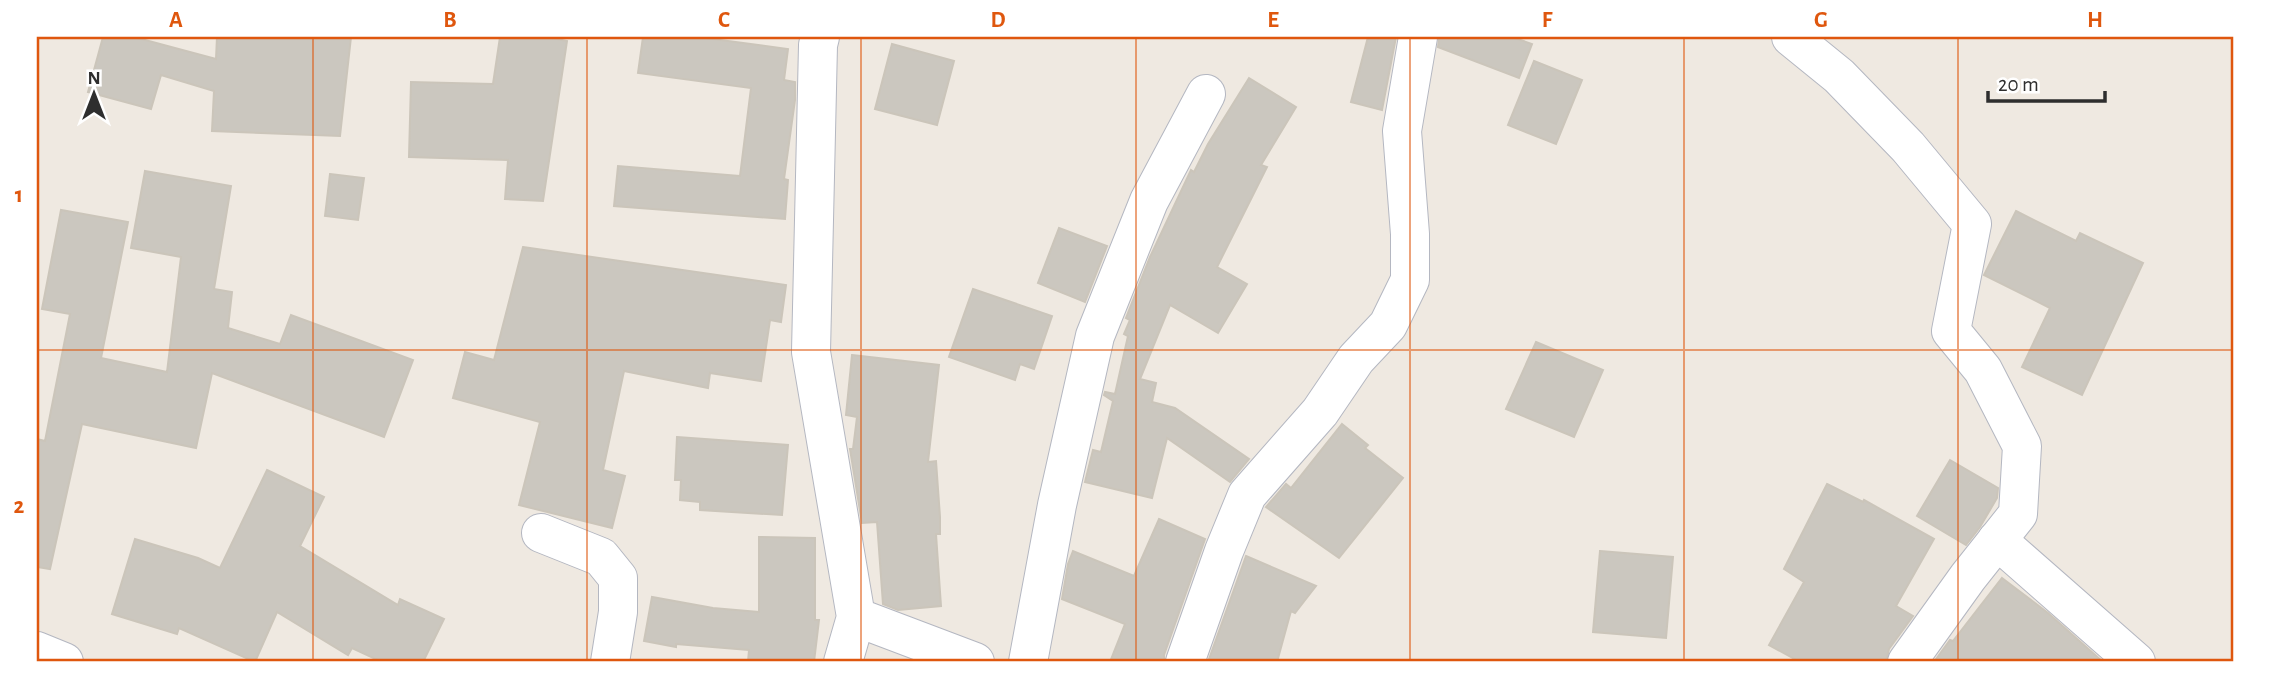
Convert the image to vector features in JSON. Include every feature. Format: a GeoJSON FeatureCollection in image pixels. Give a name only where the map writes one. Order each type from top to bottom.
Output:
{"type":"FeatureCollection","features":[{"type":"Feature","properties":{"kind":"street"},"geometry":{"type":"LineString","coordinates":[[820,37],[811,352],[856,617],[843,662]]}},
{"type":"Feature","properties":{"kind":"street"},"geometry":{"type":"LineString","coordinates":[[1185,662],[1247,495],[1320,412],[1356,359],[1388,326],[1409,280],[1409,234],[1402,131],[1418,37]]}},
{"type":"Feature","properties":{"kind":"street"},"geometry":{"type":"LineString","coordinates":[[1791,37],[1839,75],[1908,147],[1972,224],[1951,331],[1983,370],[2022,446],[2018,514],[1907,662]]}},
{"type":"Feature","properties":{"kind":"street"},"geometry":{"type":"LineString","coordinates":[[1028,662],[1057,505],[1095,336],[1149,201],[1206,94]]}},
{"type":"Feature","properties":{"kind":"street"},"geometry":{"type":"LineString","coordinates":[[541,533],[601,556],[618,578],[618,612],[611,662]]}},
{"type":"Feature","properties":{"kind":"street"},"geometry":{"type":"LineString","coordinates":[[1997,540],[2136,662]]}},
{"type":"Feature","properties":{"kind":"street"},"geometry":{"type":"LineString","coordinates":[[856,617],[975,662]]}},
{"type":"Feature","properties":{"kind":"street"},"geometry":{"type":"LineString","coordinates":[[37,651],[64,662]]}},
{"type":"Feature","properties":{"kind":"building"},"geometry":{"type":"Polygon","coordinates":[[[103,37],[134,37],[216,59],[217,37],[351,37],[340,136],[212,131],[214,91],[161,75],[151,109],[88,92],[103,37]]]}},
{"type":"Feature","properties":{"kind":"building"},"geometry":{"type":"Polygon","coordinates":[[[500,37],[548,37],[567,41],[543,201],[505,199],[508,160],[409,157],[411,82],[493,84],[500,37]]]}},
{"type":"Feature","properties":{"kind":"building"},"geometry":{"type":"Polygon","coordinates":[[[643,37],[698,37],[788,49],[784,80],[795,82],[795,100],[784,179],[788,180],[785,219],[614,206],[618,166],[740,176],[751,88],[638,73],[643,37]]]}},
{"type":"Feature","properties":{"kind":"building"},"geometry":{"type":"Polygon","coordinates":[[[1368,37],[1396,37],[1382,110],[1351,102],[1368,37]]]}},
{"type":"Feature","properties":{"kind":"building"},"geometry":{"type":"Polygon","coordinates":[[[1439,37],[1512,37],[1532,44],[1519,78],[1438,47],[1439,37]]]}},
{"type":"Feature","properties":{"kind":"building"},"geometry":{"type":"Polygon","coordinates":[[[892,44],[954,61],[937,125],[875,109],[892,44]]]}},
{"type":"Feature","properties":{"kind":"building"},"geometry":{"type":"Polygon","coordinates":[[[1534,61],[1582,80],[1556,144],[1508,125],[1534,61]]]}},
{"type":"Feature","properties":{"kind":"building"},"geometry":{"type":"Polygon","coordinates":[[[1249,78],[1296,107],[1261,165],[1267,167],[1217,267],[1247,284],[1218,333],[1170,305],[1140,379],[1156,383],[1152,402],[1175,408],[1249,459],[1230,482],[1167,438],[1152,498],[1085,482],[1093,450],[1101,452],[1113,401],[1104,395],[1105,392],[1115,394],[1128,336],[1124,334],[1130,320],[1126,318],[1150,257],[1191,170],[1194,172],[1249,78]]]}},
{"type":"Feature","properties":{"kind":"building"},"geometry":{"type":"Polygon","coordinates":[[[145,171],[231,186],[214,289],[232,292],[228,328],[280,344],[291,315],[413,360],[384,437],[212,373],[196,448],[82,424],[50,569],[37,567],[37,439],[45,441],[70,314],[42,309],[61,210],[128,222],[101,358],[167,372],[181,257],[131,248],[145,171]]]}},
{"type":"Feature","properties":{"kind":"building"},"geometry":{"type":"Polygon","coordinates":[[[330,174],[364,178],[358,220],[325,216],[330,174]]]}},
{"type":"Feature","properties":{"kind":"building"},"geometry":{"type":"Polygon","coordinates":[[[2016,211],[2076,241],[2080,233],[2143,263],[2082,395],[2022,367],[2050,308],[1984,275],[2016,211]]]}},
{"type":"Feature","properties":{"kind":"building"},"geometry":{"type":"Polygon","coordinates":[[[1059,228],[1107,246],[1085,302],[1038,283],[1059,228]]]}},
{"type":"Feature","properties":{"kind":"building"},"geometry":{"type":"Polygon","coordinates":[[[523,247],[786,285],[781,322],[770,320],[761,381],[710,373],[708,388],[624,371],[603,470],[625,476],[612,528],[519,505],[540,422],[453,398],[465,352],[494,360],[523,247]]]}},
{"type":"Feature","properties":{"kind":"building"},"geometry":{"type":"Polygon","coordinates":[[[973,289],[1052,316],[1034,369],[1020,364],[1015,380],[949,357],[973,289]]]}},
{"type":"Feature","properties":{"kind":"building"},"geometry":{"type":"Polygon","coordinates":[[[1536,342],[1603,370],[1574,437],[1506,409],[1536,342]]]}},
{"type":"Feature","properties":{"kind":"building"},"geometry":{"type":"Polygon","coordinates":[[[852,355],[939,365],[928,462],[936,461],[940,534],[936,534],[941,606],[898,610],[883,604],[877,522],[862,523],[850,449],[853,449],[857,417],[846,415],[852,355]]]}},
{"type":"Feature","properties":{"kind":"building"},"geometry":{"type":"Polygon","coordinates":[[[1342,424],[1368,445],[1365,448],[1403,478],[1339,558],[1266,507],[1286,484],[1291,488],[1342,424]]]}},
{"type":"Feature","properties":{"kind":"building"},"geometry":{"type":"Polygon","coordinates":[[[677,437],[788,445],[782,515],[700,510],[700,502],[680,500],[681,480],[675,480],[677,437]]]}},
{"type":"Feature","properties":{"kind":"building"},"geometry":{"type":"Polygon","coordinates":[[[1950,460],[1998,488],[1997,498],[1966,545],[1917,516],[1950,460]]]}},
{"type":"Feature","properties":{"kind":"building"},"geometry":{"type":"Polygon","coordinates":[[[267,470],[324,497],[300,546],[398,605],[400,599],[444,619],[423,662],[382,662],[352,648],[348,655],[277,612],[255,662],[179,628],[177,634],[112,614],[135,539],[198,558],[220,568],[267,470]]]}},
{"type":"Feature","properties":{"kind":"building"},"geometry":{"type":"Polygon","coordinates":[[[1827,484],[1863,502],[1864,500],[1934,539],[1896,606],[1913,616],[1889,649],[1886,662],[1800,662],[1769,645],[1804,582],[1784,569],[1827,484]]]}},
{"type":"Feature","properties":{"kind":"building"},"geometry":{"type":"Polygon","coordinates":[[[1159,519],[1205,539],[1164,655],[1164,662],[1110,662],[1125,624],[1062,599],[1068,564],[1073,551],[1134,576],[1159,519]]]}},
{"type":"Feature","properties":{"kind":"building"},"geometry":{"type":"Polygon","coordinates":[[[759,537],[815,538],[815,620],[819,620],[814,662],[748,662],[749,650],[676,644],[676,647],[644,641],[652,597],[713,608],[759,612],[759,537]]]}},
{"type":"Feature","properties":{"kind":"building"},"geometry":{"type":"Polygon","coordinates":[[[1600,551],[1673,557],[1666,638],[1593,632],[1600,551]]]}},
{"type":"Feature","properties":{"kind":"building"},"geometry":{"type":"Polygon","coordinates":[[[1246,556],[1316,586],[1295,613],[1291,611],[1277,662],[1208,662],[1246,556]]]}},
{"type":"Feature","properties":{"kind":"building"},"geometry":{"type":"Polygon","coordinates":[[[2002,578],[2048,613],[2103,662],[1934,662],[2002,578]]]}}]}
